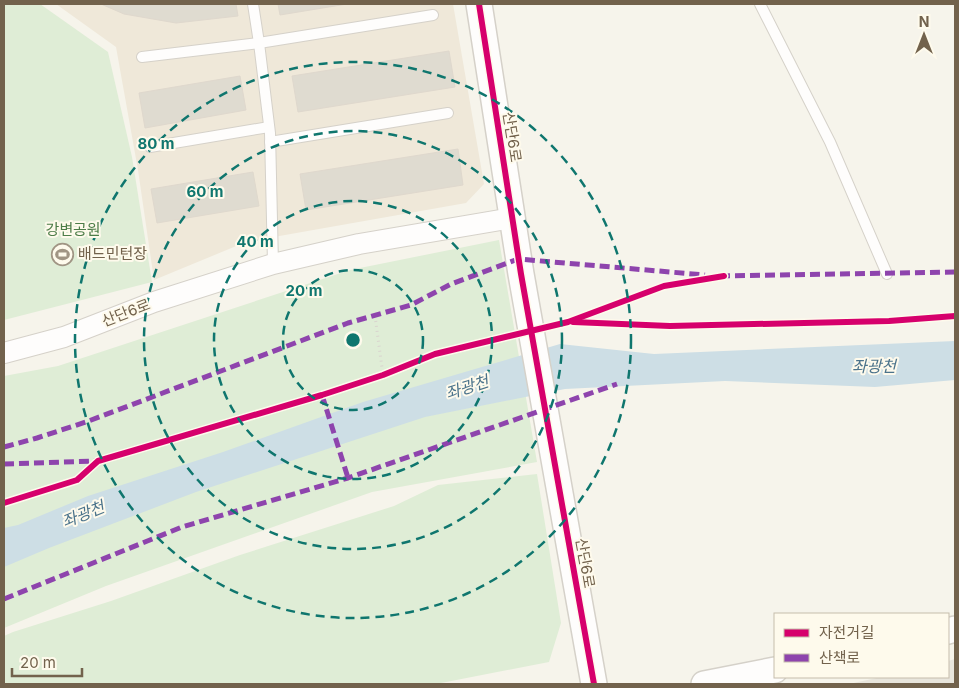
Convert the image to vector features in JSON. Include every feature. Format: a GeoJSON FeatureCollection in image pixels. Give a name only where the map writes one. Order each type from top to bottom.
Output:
{"type":"FeatureCollection","features":[{"type":"Feature","properties":{"kind":"street","name":"산단6로"},"geometry":{"type":"LineString","coordinates":[[479,4],[521,274],[594,684]]}},
{"type":"Feature","properties":{"kind":"street","name":"산단6로"},"geometry":{"type":"LineString","coordinates":[[4,353],[64,337],[154,302],[273,264],[359,244],[512,218]]}},
{"type":"Feature","properties":{"kind":"street"},"geometry":{"type":"LineString","coordinates":[[704,684],[774,670]]}},
{"type":"Feature","properties":{"kind":"lane"},"geometry":{"type":"LineString","coordinates":[[253,4],[269,127],[273,264]]}},
{"type":"Feature","properties":{"kind":"lane"},"geometry":{"type":"LineString","coordinates":[[760,4],[830,142],[886,274]]}},
{"type":"Feature","properties":{"kind":"lane"},"geometry":{"type":"LineString","coordinates":[[142,57],[259,43],[433,15]]}},
{"type":"Feature","properties":{"kind":"lane"},"geometry":{"type":"LineString","coordinates":[[270,142],[448,113]]}},
{"type":"Feature","properties":{"kind":"lane"},"geometry":{"type":"LineString","coordinates":[[150,147],[269,127]]}},
{"type":"Feature","properties":{"kind":"path"},"geometry":{"type":"LineString","coordinates":[[375,316],[383,375]]}},
{"type":"Feature","properties":{"kind":"path"},"geometry":{"type":"LineString","coordinates":[[375,378],[392,372]]}},
{"type":"Feature","properties":{"kind":"shaded area"},"geometry":{"type":"Polygon","coordinates":[[[56,4],[453,4],[484,184],[466,203],[246,242],[154,280],[138,170],[116,47],[56,4]]]}},
{"type":"Feature","properties":{"kind":"shaded area"},"geometry":{"type":"Polygon","coordinates":[[[955,659],[955,684],[849,684],[876,678],[949,678],[949,661],[955,659]]]}},
{"type":"Feature","properties":{"kind":"green space","name":"강변공원"},"geometry":{"type":"Polygon","coordinates":[[[4,4],[40,4],[108,52],[132,157],[152,282],[4,320],[4,4]]]}},
{"type":"Feature","properties":{"kind":"green space"},"geometry":{"type":"Polygon","coordinates":[[[499,240],[537,462],[372,492],[106,586],[4,628],[4,376],[58,366],[350,270],[499,240]]]}},
{"type":"Feature","properties":{"kind":"green space"},"geometry":{"type":"Polygon","coordinates":[[[537,474],[561,623],[549,662],[436,684],[4,684],[4,636],[13,632],[111,601],[240,555],[394,506],[438,485],[537,474]]]}},
{"type":"Feature","properties":{"kind":"water","name":"좌광천"},"geometry":{"type":"Polygon","coordinates":[[[955,341],[955,380],[875,387],[725,381],[565,389],[425,417],[196,492],[4,567],[4,528],[18,525],[88,496],[223,452],[363,402],[560,344],[654,354],[955,341]]]}},
{"type":"Feature","properties":{"kind":"building"},"geometry":{"type":"Polygon","coordinates":[[[101,4],[236,4],[238,16],[176,23],[124,14],[101,4]]]}},
{"type":"Feature","properties":{"kind":"building"},"geometry":{"type":"Polygon","coordinates":[[[278,4],[347,4],[280,15],[278,4]]]}},
{"type":"Feature","properties":{"kind":"building"},"geometry":{"type":"Polygon","coordinates":[[[449,51],[455,87],[298,112],[292,76],[449,51]]]}},
{"type":"Feature","properties":{"kind":"building"},"geometry":{"type":"Polygon","coordinates":[[[240,76],[246,110],[145,128],[139,93],[240,76]]]}},
{"type":"Feature","properties":{"kind":"building"},"geometry":{"type":"Polygon","coordinates":[[[458,149],[463,185],[306,210],[300,174],[458,149]]]}},
{"type":"Feature","properties":{"kind":"building"},"geometry":{"type":"Polygon","coordinates":[[[253,172],[259,206],[157,223],[151,189],[253,172]]]}},
{"type":"Feature","properties":{"kind":"marked path"},"geometry":{"type":"LineString","coordinates":[[4,447],[86,422],[348,323],[411,305],[451,284],[518,259],[705,275]]}},
{"type":"Feature","properties":{"kind":"marked path"},"geometry":{"type":"LineString","coordinates":[[720,276],[955,272]]}},
{"type":"Feature","properties":{"kind":"marked path"},"geometry":{"type":"LineString","coordinates":[[4,599],[182,527],[348,478],[617,384]]}},
{"type":"Feature","properties":{"kind":"marked path"},"geometry":{"type":"LineString","coordinates":[[322,395],[348,478]]}},
{"type":"Feature","properties":{"kind":"marked path"},"geometry":{"type":"LineString","coordinates":[[4,464],[96,461]]}},
{"type":"Feature","properties":{"kind":"cycle path"},"geometry":{"type":"LineString","coordinates":[[479,4],[521,274],[594,684]]}},
{"type":"Feature","properties":{"kind":"cycle path"},"geometry":{"type":"LineString","coordinates":[[4,503],[77,480],[98,461],[322,395],[383,375],[435,354],[568,322],[664,286],[724,276]]}},
{"type":"Feature","properties":{"kind":"cycle path"},"geometry":{"type":"LineString","coordinates":[[573,322],[670,326],[889,321],[955,316]]}},
{"type":"Feature","properties":{"kind":"place","name":"배드민턴장"},"geometry":{"type":"Point","coordinates":[62,254]}}]}
